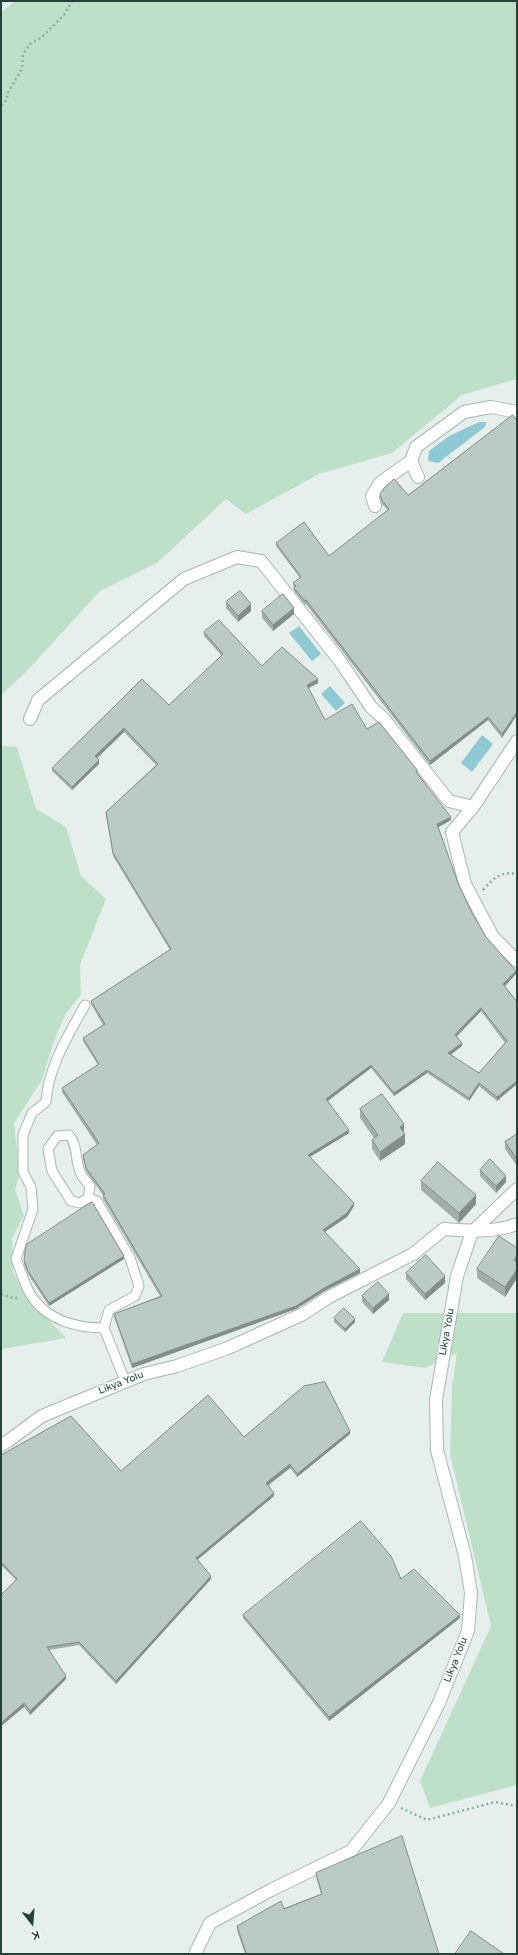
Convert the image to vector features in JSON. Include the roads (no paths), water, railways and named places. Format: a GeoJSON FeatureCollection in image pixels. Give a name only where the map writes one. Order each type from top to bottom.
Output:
{"type":"FeatureCollection","features":[{"type":"Feature","properties":{"kind":"street"},"geometry":{"type":"LineString","coordinates":[[375,506],[372,496],[380,483],[411,462],[416,447],[464,412],[491,407],[517,412]]}},
{"type":"Feature","properties":{"kind":"street"},"geometry":{"type":"LineString","coordinates":[[411,462],[418,477]]}},
{"type":"Feature","properties":{"kind":"street"},"geometry":{"type":"LineString","coordinates":[[30,719],[38,700],[184,579],[237,557],[261,561],[340,661],[371,707],[384,719],[449,801],[473,806]]}},
{"type":"Feature","properties":{"kind":"street"},"geometry":{"type":"LineString","coordinates":[[517,741],[473,806],[452,832],[465,884],[493,937],[517,961]]}},
{"type":"Feature","properties":{"kind":"street"},"geometry":{"type":"LineString","coordinates":[[472,1232],[517,1189]]}},
{"type":"Feature","properties":{"kind":"street"},"geometry":{"type":"LineString","coordinates":[[472,1232],[510,1227],[517,1224]]}},
{"type":"Feature","properties":{"kind":"street","name":"Likya Yolu"},"geometry":{"type":"LineString","coordinates":[[1,1445],[42,1416],[125,1381],[228,1348],[302,1314],[329,1297],[413,1254],[444,1230],[472,1232],[457,1276],[436,1400],[438,1450],[465,1556],[471,1593],[468,1631],[439,1703],[389,1802],[351,1851],[271,1890],[210,1923],[195,1954]]}},
{"type":"Feature","properties":{"kind":"lane"},"geometry":{"type":"LineString","coordinates":[[85,1005],[59,1052],[47,1086],[46,1102],[32,1113],[22,1135],[23,1172],[31,1187],[33,1209],[16,1259],[32,1297],[51,1317],[64,1322],[92,1328],[104,1328]]}},
{"type":"Feature","properties":{"kind":"lane"},"geometry":{"type":"LineString","coordinates":[[69,1135],[75,1141],[76,1158],[82,1175],[90,1186],[88,1198],[80,1203],[71,1201],[52,1171],[48,1149],[57,1136],[69,1135]]}},
{"type":"Feature","properties":{"kind":"lane"},"geometry":{"type":"LineString","coordinates":[[88,1198],[97,1201],[130,1258],[139,1286],[135,1296],[109,1310],[104,1328],[125,1381]]}},
{"type":"Feature","properties":{"kind":"water"},"geometry":{"type":"Polygon","coordinates":[[[479,422],[486,422],[485,427],[438,463],[428,461],[429,451],[449,436],[479,422]]]}},
{"type":"Feature","properties":{"kind":"water"},"geometry":{"type":"Polygon","coordinates":[[[299,626],[321,654],[312,661],[289,633],[299,626]]]}},
{"type":"Feature","properties":{"kind":"water"},"geometry":{"type":"Polygon","coordinates":[[[330,686],[345,703],[336,711],[321,694],[330,686]]]}},
{"type":"Feature","properties":{"kind":"water"},"geometry":{"type":"Polygon","coordinates":[[[482,735],[493,744],[472,772],[461,763],[482,735]]]}}]}
